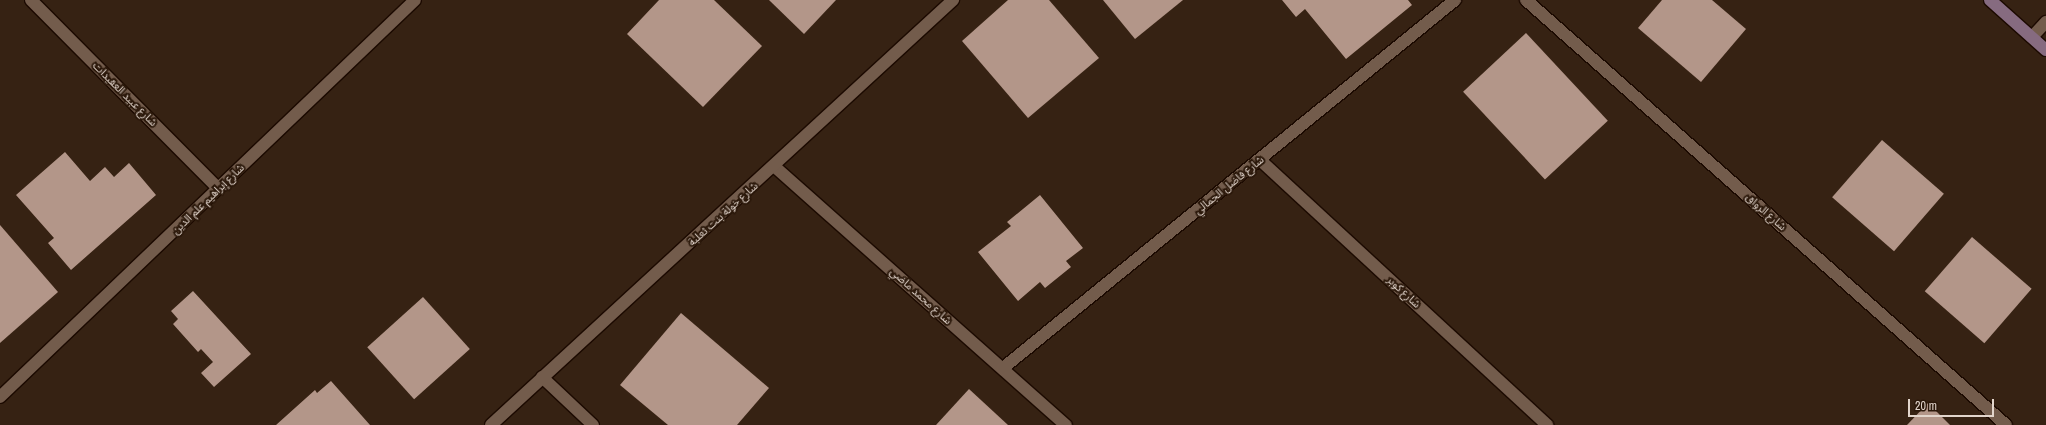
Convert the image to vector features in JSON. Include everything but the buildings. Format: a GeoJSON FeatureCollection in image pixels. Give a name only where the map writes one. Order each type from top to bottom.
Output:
{"type":"FeatureCollection","features":[{"type":"Feature","properties":{"kind":"street","name":"شارع عبيد العقيدات"},"geometry":{"type":"LineString","coordinates":[[31,0],[218,188]]}},
{"type":"Feature","properties":{"kind":"street","name":"شارع إبراهيم علم الدين"},"geometry":{"type":"LineString","coordinates":[[0,397],[415,0]]}},
{"type":"Feature","properties":{"kind":"street","name":"شارع خولة بنت ثعلبة"},"geometry":{"type":"LineString","coordinates":[[491,425],[542,377],[775,167],[953,0]]}},
{"type":"Feature","properties":{"kind":"street","name":"شارع فاضل الجمالي"},"geometry":{"type":"LineString","coordinates":[[1003,368],[1455,0]]}},
{"type":"Feature","properties":{"kind":"street","name":"شارع الرواق"},"geometry":{"type":"LineString","coordinates":[[1526,0],[2006,425]]}},
{"type":"Feature","properties":{"kind":"street"},"geometry":{"type":"LineString","coordinates":[[1990,0],[2046,50]]}},
{"type":"Feature","properties":{"kind":"street"},"geometry":{"type":"LineString","coordinates":[[2032,37],[2046,22]]}},
{"type":"Feature","properties":{"kind":"street","name":"شارع كوبر"},"geometry":{"type":"LineString","coordinates":[[1260,160],[1547,425]]}},
{"type":"Feature","properties":{"kind":"street","name":"شارع محمد ماضي"},"geometry":{"type":"LineString","coordinates":[[775,167],[1066,425]]}},
{"type":"Feature","properties":{"kind":"street"},"geometry":{"type":"LineString","coordinates":[[542,377],[593,425]]}}]}
